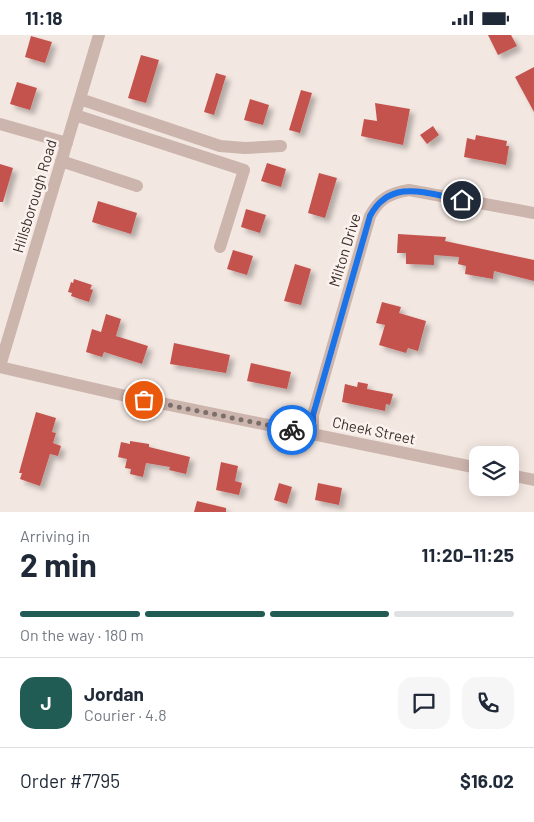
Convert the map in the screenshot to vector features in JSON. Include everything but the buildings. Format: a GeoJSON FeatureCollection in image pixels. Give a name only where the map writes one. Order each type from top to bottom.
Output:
{"type":"FeatureCollection","features":[{"type":"Feature","properties":{"kind":"street","name":"Hillsborough Road"},"geometry":{"type":"LineString","coordinates":[[0,366],[99,35]]}},
{"type":"Feature","properties":{"kind":"street"},"geometry":{"type":"LineString","coordinates":[[80,99],[220,145],[245,148],[281,146]]}},
{"type":"Feature","properties":{"kind":"street"},"geometry":{"type":"LineString","coordinates":[[75,115],[244,170],[220,247]]}},
{"type":"Feature","properties":{"kind":"street"},"geometry":{"type":"LineString","coordinates":[[0,124],[67,143]]}},
{"type":"Feature","properties":{"kind":"street"},"geometry":{"type":"LineString","coordinates":[[61,161],[137,186]]}},
{"type":"Feature","properties":{"kind":"street","name":"Milton Drive"},"geometry":{"type":"LineString","coordinates":[[313,434],[313,415],[370,216],[376,206],[385,197],[395,192],[409,190],[534,213]]}},
{"type":"Feature","properties":{"kind":"street","name":"Cheek Street"},"geometry":{"type":"LineString","coordinates":[[0,366],[126,396],[469,466]]}},
{"type":"Feature","properties":{"kind":"street"},"geometry":{"type":"LineString","coordinates":[[519,477],[534,480]]}},
{"type":"Feature","properties":{"kind":"way so far"},"geometry":{"type":"LineString","coordinates":[[144,400],[292,430]]}},
{"type":"Feature","properties":{"kind":"route"},"geometry":{"type":"LineString","coordinates":[[292,430],[313,434],[313,415],[370,216],[376,206],[385,197],[395,192],[409,190],[462,200]]}}]}
